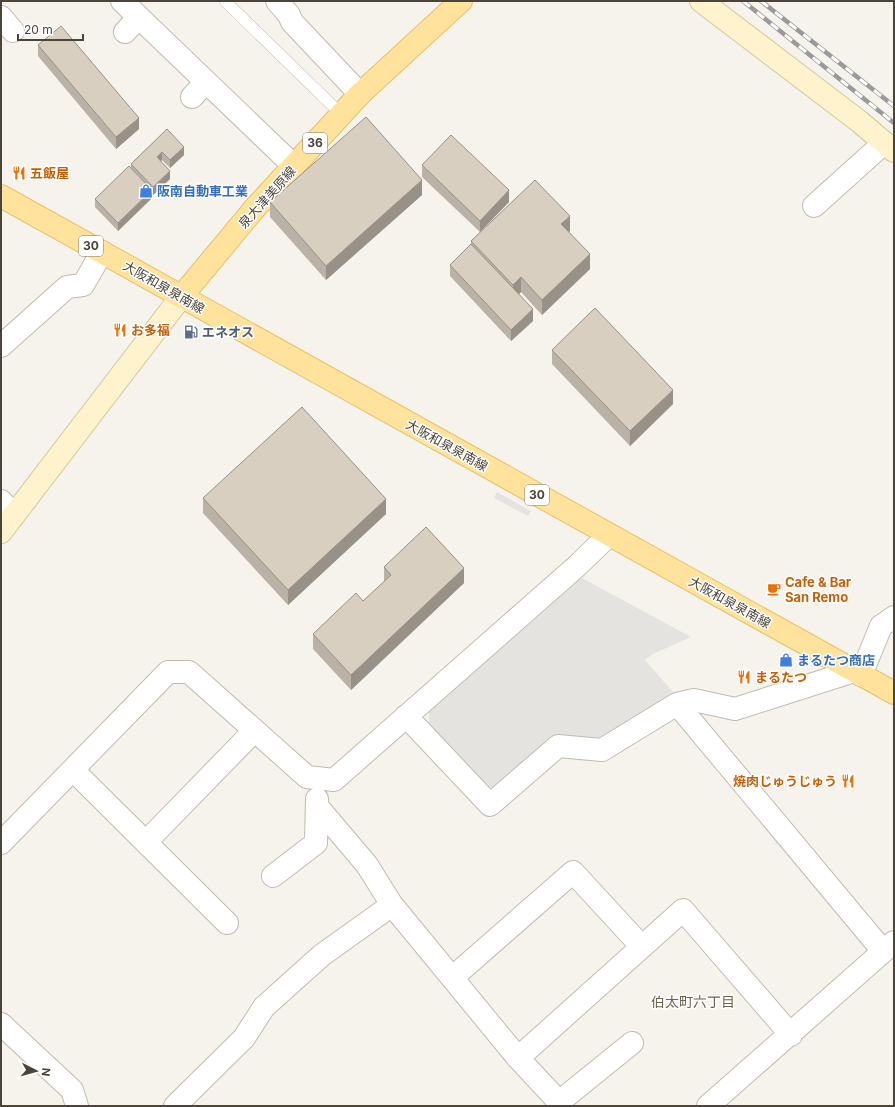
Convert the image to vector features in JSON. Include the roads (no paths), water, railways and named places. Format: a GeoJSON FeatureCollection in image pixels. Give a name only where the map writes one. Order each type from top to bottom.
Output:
{"type":"FeatureCollection","features":[{"type":"Feature","properties":{"kind":"main road","name":"泉大津美原線"},"geometry":{"type":"LineString","coordinates":[[181,297],[255,208],[341,114],[360,94],[461,1]]}},
{"type":"Feature","properties":{"kind":"main road","name":"大阪和泉泉南線"},"geometry":{"type":"LineString","coordinates":[[1,196],[894,693]]}},
{"type":"Feature","properties":{"kind":"street"},"geometry":{"type":"LineString","coordinates":[[122,1],[132,24],[199,89],[294,166]]}},
{"type":"Feature","properties":{"kind":"street"},"geometry":{"type":"LineString","coordinates":[[276,1],[289,15],[292,22],[360,94]]}},
{"type":"Feature","properties":{"kind":"street"},"geometry":{"type":"LineString","coordinates":[[701,1],[860,122],[889,147],[814,206]]}},
{"type":"Feature","properties":{"kind":"street"},"geometry":{"type":"LineString","coordinates":[[1,346],[67,288],[83,285],[102,252]]}},
{"type":"Feature","properties":{"kind":"street"},"geometry":{"type":"LineString","coordinates":[[5,516],[181,297]]}},
{"type":"Feature","properties":{"kind":"street"},"geometry":{"type":"LineString","coordinates":[[1,843],[168,672],[189,672],[307,777],[334,780],[609,535]]}},
{"type":"Feature","properties":{"kind":"street"},"geometry":{"type":"LineString","coordinates":[[406,716],[490,805],[558,746],[602,750],[677,704],[694,700],[735,710],[857,673],[881,626],[894,617]]}},
{"type":"Feature","properties":{"kind":"street"},"geometry":{"type":"LineString","coordinates":[[677,704],[889,947],[708,1106]]}},
{"type":"Feature","properties":{"kind":"street"},"geometry":{"type":"LineString","coordinates":[[146,842],[254,731]]}},
{"type":"Feature","properties":{"kind":"street"},"geometry":{"type":"LineString","coordinates":[[73,770],[227,924]]}},
{"type":"Feature","properties":{"kind":"street"},"geometry":{"type":"LineString","coordinates":[[273,876],[316,843],[318,778]]}},
{"type":"Feature","properties":{"kind":"street"},"geometry":{"type":"LineString","coordinates":[[317,806],[367,865],[392,905],[518,1058],[559,1102],[632,1043]]}},
{"type":"Feature","properties":{"kind":"street"},"geometry":{"type":"LineString","coordinates":[[452,978],[573,872],[642,947]]}},
{"type":"Feature","properties":{"kind":"street"},"geometry":{"type":"LineString","coordinates":[[175,1106],[244,1038],[264,1007],[322,955],[392,905]]}},
{"type":"Feature","properties":{"kind":"street"},"geometry":{"type":"LineString","coordinates":[[518,1058],[683,910],[791,1034]]}},
{"type":"Feature","properties":{"kind":"street"},"geometry":{"type":"LineString","coordinates":[[1,1024],[72,1090],[77,1106]]}},
{"type":"Feature","properties":{"kind":"lane"},"geometry":{"type":"LineString","coordinates":[[224,1],[341,114]]}},
{"type":"Feature","properties":{"kind":"railway"},"geometry":{"type":"LineString","coordinates":[[743,1],[894,123]]}},
{"type":"Feature","properties":{"kind":"railway"},"geometry":{"type":"LineString","coordinates":[[761,1],[894,106]]}},
{"type":"Feature","properties":{"kind":"place","name":"五飯屋"},"geometry":{"type":"Point","coordinates":[19,173]}},
{"type":"Feature","properties":{"kind":"place","name":"阪南自動車工業"},"geometry":{"type":"Point","coordinates":[146,191]}},
{"type":"Feature","properties":{"kind":"place","name":"お多福"},"geometry":{"type":"Point","coordinates":[120,330]}},
{"type":"Feature","properties":{"kind":"place","name":"エネオス"},"geometry":{"type":"Point","coordinates":[191,332]}},
{"type":"Feature","properties":{"kind":"place","name":"Cafe & Bar San Remo"},"geometry":{"type":"Point","coordinates":[774,589]}},
{"type":"Feature","properties":{"kind":"place","name":"まるたつ商店"},"geometry":{"type":"Point","coordinates":[786,660]}},
{"type":"Feature","properties":{"kind":"place","name":"まるたつ"},"geometry":{"type":"Point","coordinates":[744,677]}},
{"type":"Feature","properties":{"kind":"place","name":"焼肉じゅうじゅう"},"geometry":{"type":"Point","coordinates":[848,781]}},
{"type":"Feature","properties":{"kind":"district","name":"伯太町六丁目"},"geometry":{"type":"Point","coordinates":[693,1002]}}]}
